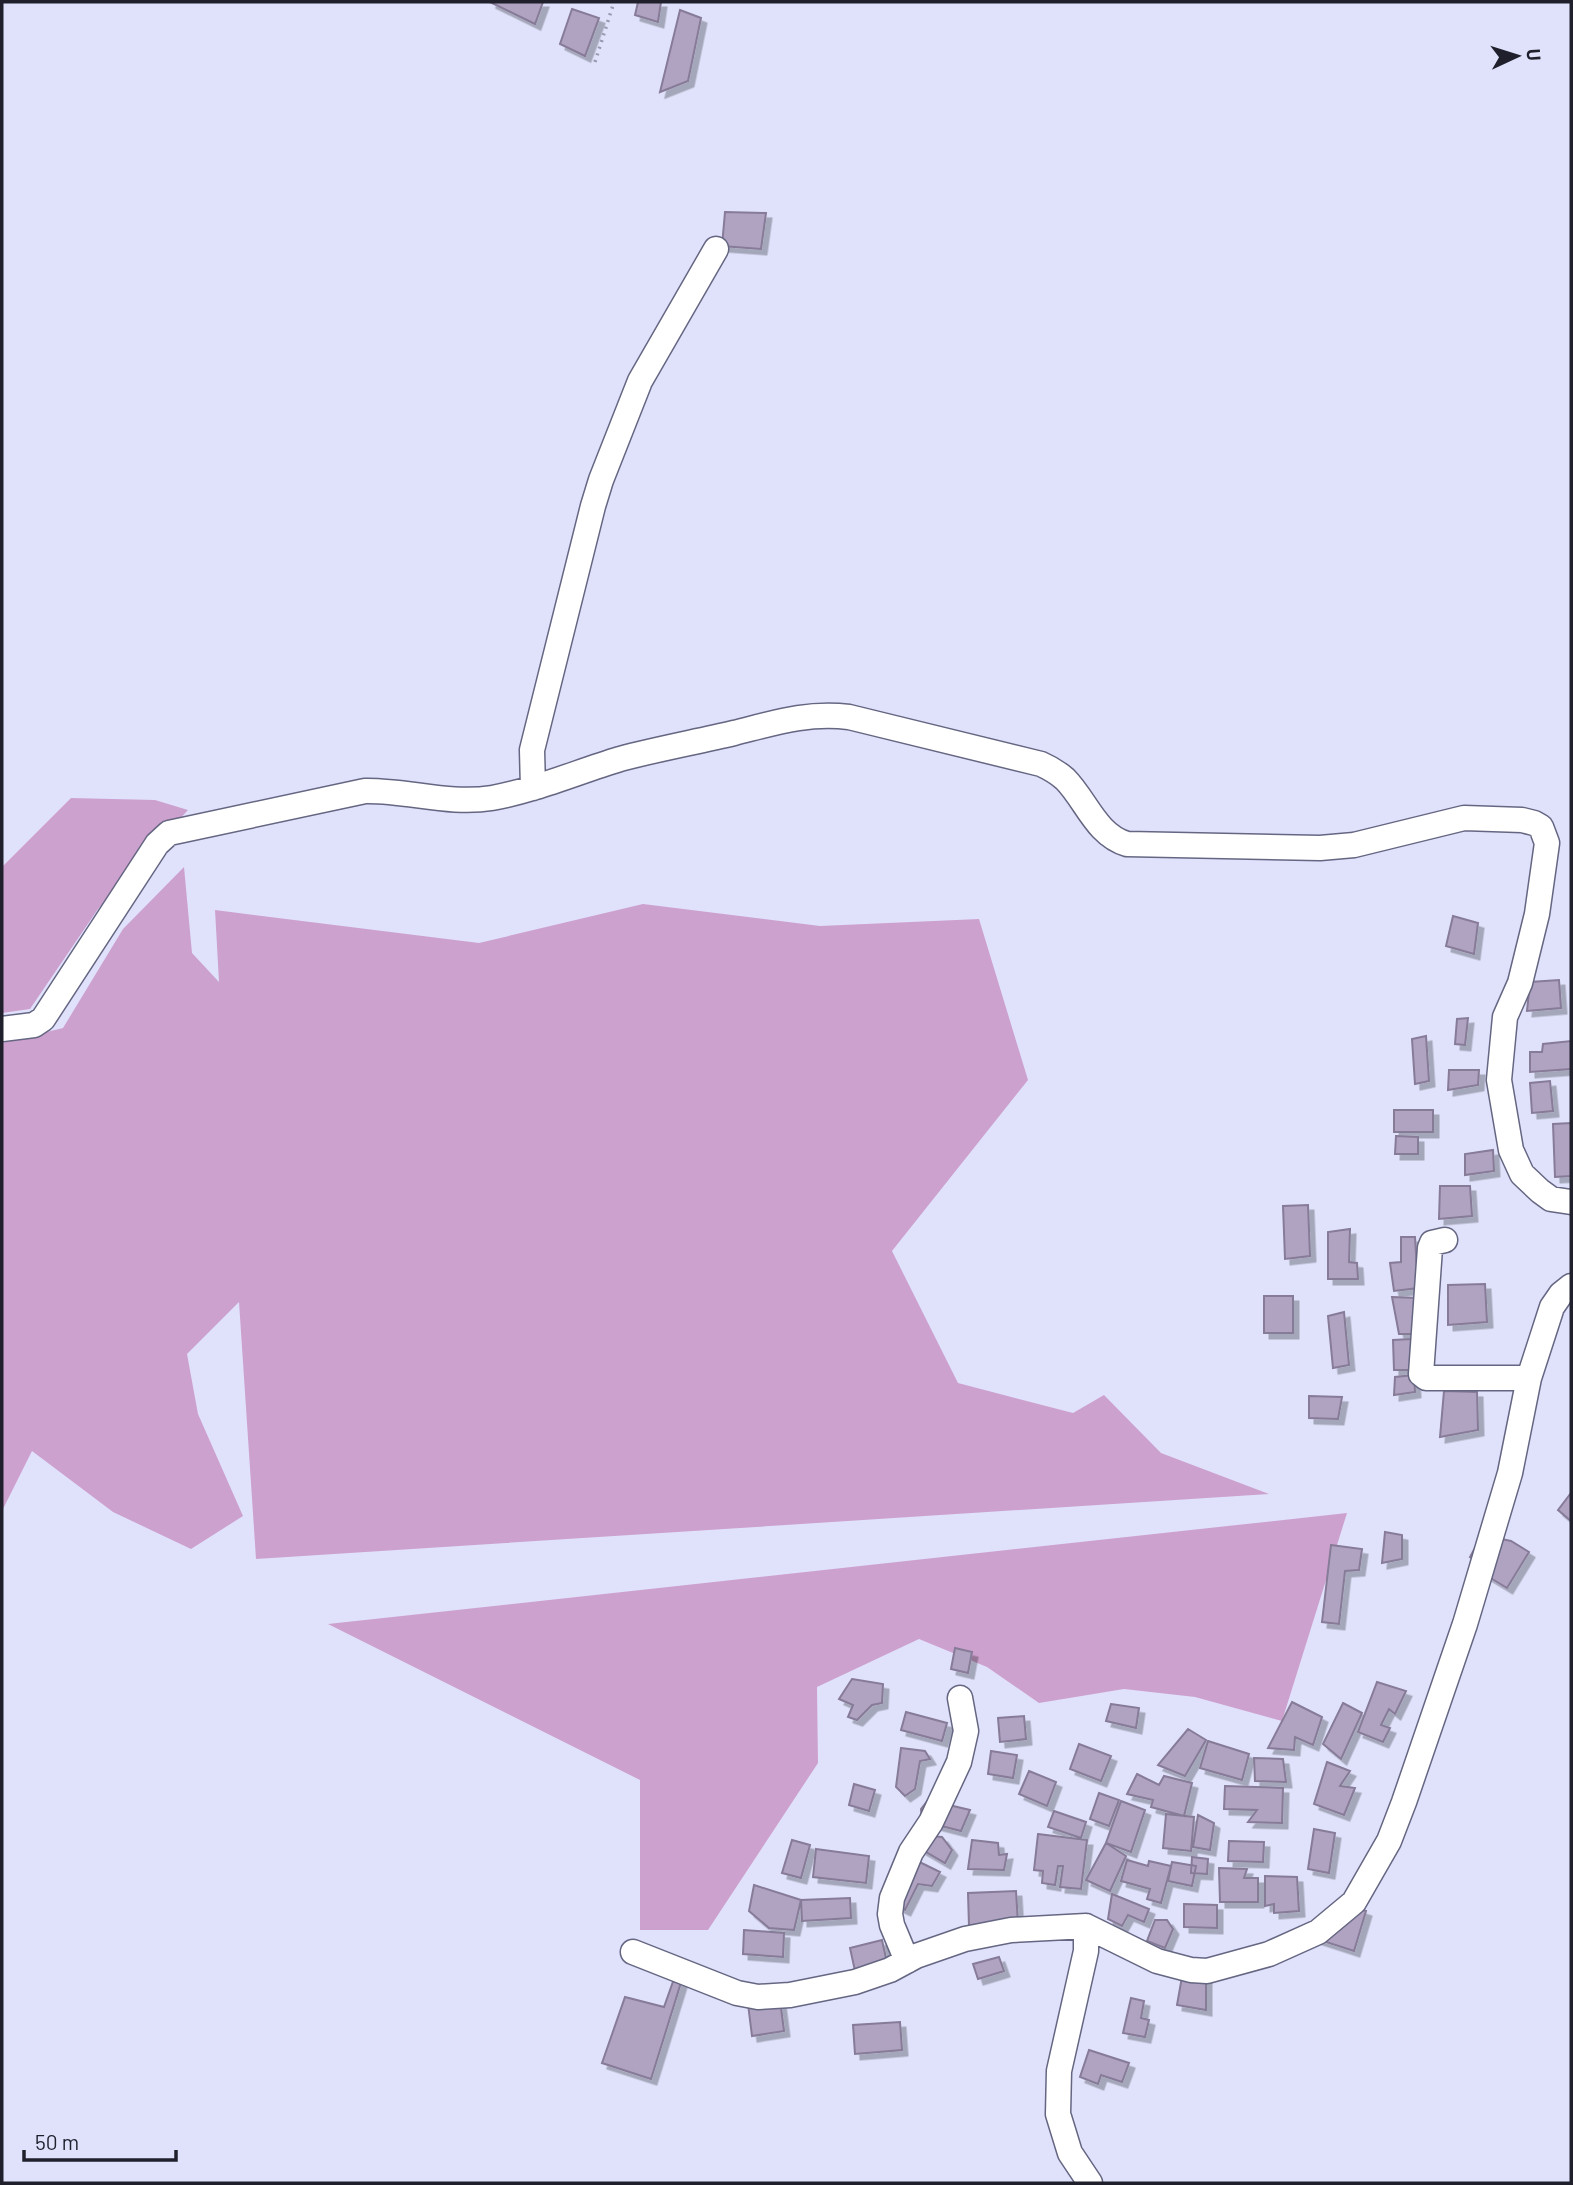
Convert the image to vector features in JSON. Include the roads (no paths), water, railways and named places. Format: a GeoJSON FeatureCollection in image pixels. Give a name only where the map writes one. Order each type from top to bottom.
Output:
{"type":"FeatureCollection","features":[{"type":"Feature","properties":{"kind":"street"},"geometry":{"type":"LineString","coordinates":[[533,788],[532,750],[597,493],[640,381],[716,249]]}},
{"type":"Feature","properties":{"kind":"street"},"geometry":{"type":"LineString","coordinates":[[2,1029],[34,1025],[43,1019],[157,844],[169,833],[365,791],[465,800],[493,797],[533,788],[623,758],[797,717],[849,717],[1041,764],[1056,771],[1067,781],[1107,834],[1118,842],[1127,844],[1320,848],[1354,845],[1465,818],[1490,817],[1534,822],[1546,834],[1547,852],[1532,937],[1520,983],[1505,1017],[1499,1080],[1511,1150],[1522,1174],[1551,1199],[1571,1202]]}},
{"type":"Feature","properties":{"kind":"street"},"geometry":{"type":"LineString","coordinates":[[1445,1240],[1432,1243],[1430,1248],[1421,1374],[1426,1378],[1529,1378]]}},
{"type":"Feature","properties":{"kind":"street"},"geometry":{"type":"LineString","coordinates":[[634,1952],[737,1993],[758,1997],[826,1989],[890,1970],[965,1940],[1011,1930],[1086,1926],[1157,1961],[1207,1971],[1269,1954],[1318,1932],[1354,1902],[1389,1841],[1461,1637],[1510,1473],[1529,1378],[1552,1307],[1571,1286]]}},
{"type":"Feature","properties":{"kind":"street"},"geometry":{"type":"LineString","coordinates":[[907,1961],[892,1925],[892,1898],[911,1852],[930,1822],[959,1762],[966,1731],[960,1698]]}},
{"type":"Feature","properties":{"kind":"street"},"geometry":{"type":"LineString","coordinates":[[1086,1926],[1086,1951],[1059,2071],[1058,2114],[1070,2153],[1090,2183]]}}]}
